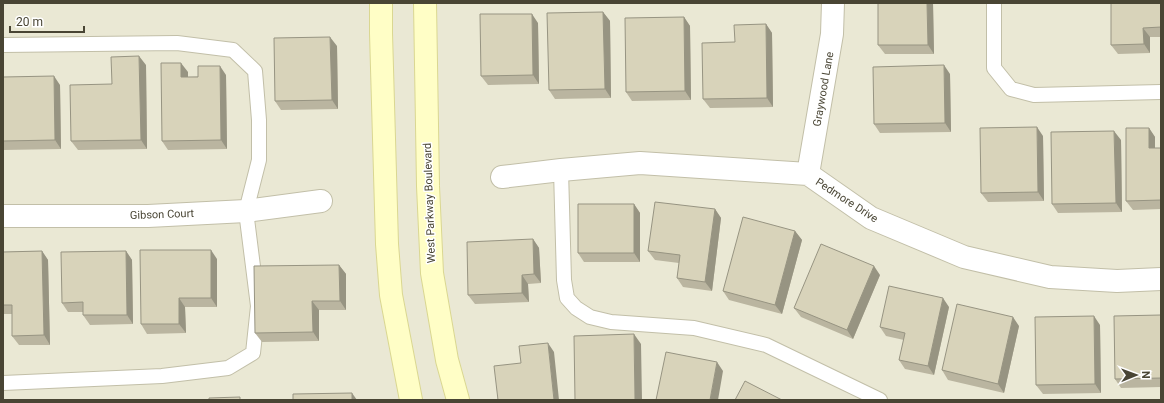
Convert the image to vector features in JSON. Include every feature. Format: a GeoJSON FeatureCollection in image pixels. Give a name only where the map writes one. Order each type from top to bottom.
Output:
{"type":"FeatureCollection","features":[{"type":"Feature","properties":{"kind":"street"},"geometry":{"type":"LineString","coordinates":[[382,3],[381,32],[387,244],[391,295],[411,400]]}},
{"type":"Feature","properties":{"kind":"street","name":"West Parkway Boulevard"},"geometry":{"type":"LineString","coordinates":[[425,3],[428,186],[432,273],[447,360],[458,400]]}},
{"type":"Feature","properties":{"kind":"street","name":"Graywood Lane"},"geometry":{"type":"LineString","coordinates":[[808,174],[832,34],[833,3]]}},
{"type":"Feature","properties":{"kind":"street","name":"Pedmore Drive"},"geometry":{"type":"LineString","coordinates":[[502,177],[640,163],[808,174],[871,218],[964,257],[1050,277],[1118,281],[1161,279]]}},
{"type":"Feature","properties":{"kind":"street","name":"Gibson Court"},"geometry":{"type":"LineString","coordinates":[[3,216],[148,216],[246,211],[321,201]]}},
{"type":"Feature","properties":{"kind":"lane"},"geometry":{"type":"LineString","coordinates":[[994,3],[994,68],[1011,90],[1034,95],[1161,92]]}},
{"type":"Feature","properties":{"kind":"lane"},"geometry":{"type":"LineString","coordinates":[[3,45],[177,43],[233,50],[255,71],[259,120],[259,160],[246,211],[258,306],[253,353],[228,368],[162,376],[3,383]]}},
{"type":"Feature","properties":{"kind":"lane"},"geometry":{"type":"LineString","coordinates":[[561,170],[564,280],[568,298],[576,308],[590,317],[611,322],[694,328],[766,346],[880,400]]}},
{"type":"Feature","properties":{"kind":"shaded area"},"geometry":{"type":"Polygon","coordinates":[[[3,3],[1161,3],[1161,400],[3,400],[3,3]]]}},
{"type":"Feature","properties":{"kind":"building"},"geometry":{"type":"Polygon","coordinates":[[[878,3],[927,3],[928,45],[878,45],[878,3]]]}},
{"type":"Feature","properties":{"kind":"building"},"geometry":{"type":"Polygon","coordinates":[[[1111,3],[1161,3],[1161,27],[1143,28],[1144,44],[1111,45],[1111,3]]]}},
{"type":"Feature","properties":{"kind":"building"},"geometry":{"type":"Polygon","coordinates":[[[603,12],[605,89],[549,90],[547,13],[603,12]]]}},
{"type":"Feature","properties":{"kind":"building"},"geometry":{"type":"Polygon","coordinates":[[[480,14],[532,14],[533,75],[481,76],[480,14]]]}},
{"type":"Feature","properties":{"kind":"building"},"geometry":{"type":"Polygon","coordinates":[[[684,17],[685,91],[626,92],[625,18],[684,17]]]}},
{"type":"Feature","properties":{"kind":"building"},"geometry":{"type":"Polygon","coordinates":[[[766,24],[767,98],[703,99],[702,43],[735,42],[734,25],[766,24]]]}},
{"type":"Feature","properties":{"kind":"building"},"geometry":{"type":"Polygon","coordinates":[[[330,37],[332,100],[275,101],[274,38],[330,37]]]}},
{"type":"Feature","properties":{"kind":"building"},"geometry":{"type":"Polygon","coordinates":[[[139,56],[141,140],[71,141],[70,85],[112,84],[111,57],[139,56]]]}},
{"type":"Feature","properties":{"kind":"building"},"geometry":{"type":"Polygon","coordinates":[[[161,63],[181,63],[181,77],[198,77],[198,66],[220,66],[221,140],[162,141],[161,63]]]}},
{"type":"Feature","properties":{"kind":"building"},"geometry":{"type":"Polygon","coordinates":[[[944,65],[945,123],[874,124],[873,67],[944,65]]]}},
{"type":"Feature","properties":{"kind":"building"},"geometry":{"type":"Polygon","coordinates":[[[54,76],[55,140],[3,141],[3,77],[54,76]]]}},
{"type":"Feature","properties":{"kind":"building"},"geometry":{"type":"Polygon","coordinates":[[[1037,127],[1038,192],[981,193],[980,128],[1037,127]]]}},
{"type":"Feature","properties":{"kind":"building"},"geometry":{"type":"Polygon","coordinates":[[[1126,128],[1149,128],[1149,148],[1161,148],[1161,200],[1126,201],[1126,128]]]}},
{"type":"Feature","properties":{"kind":"building"},"geometry":{"type":"Polygon","coordinates":[[[1114,131],[1116,203],[1052,204],[1051,132],[1114,131]]]}},
{"type":"Feature","properties":{"kind":"building"},"geometry":{"type":"Polygon","coordinates":[[[655,202],[715,209],[705,282],[677,278],[680,255],[648,251],[655,202]]]}},
{"type":"Feature","properties":{"kind":"building"},"geometry":{"type":"Polygon","coordinates":[[[578,204],[634,204],[634,253],[578,253],[578,204]]]}},
{"type":"Feature","properties":{"kind":"building"},"geometry":{"type":"Polygon","coordinates":[[[743,217],[795,231],[775,305],[723,291],[743,217]]]}},
{"type":"Feature","properties":{"kind":"building"},"geometry":{"type":"Polygon","coordinates":[[[533,239],[534,274],[522,275],[522,293],[468,295],[467,242],[533,239]]]}},
{"type":"Feature","properties":{"kind":"building"},"geometry":{"type":"Polygon","coordinates":[[[821,244],[874,266],[847,330],[794,308],[821,244]]]}},
{"type":"Feature","properties":{"kind":"building"},"geometry":{"type":"Polygon","coordinates":[[[140,250],[211,250],[211,298],[179,298],[179,324],[141,324],[140,250]]]}},
{"type":"Feature","properties":{"kind":"building"},"geometry":{"type":"Polygon","coordinates":[[[42,251],[44,335],[12,336],[12,305],[3,305],[3,252],[42,251]]]}},
{"type":"Feature","properties":{"kind":"building"},"geometry":{"type":"Polygon","coordinates":[[[126,251],[127,315],[83,315],[83,302],[62,303],[61,252],[126,251]]]}},
{"type":"Feature","properties":{"kind":"building"},"geometry":{"type":"Polygon","coordinates":[[[339,265],[340,301],[312,301],[313,332],[255,333],[254,266],[339,265]]]}},
{"type":"Feature","properties":{"kind":"building"},"geometry":{"type":"Polygon","coordinates":[[[889,286],[943,298],[928,366],[899,360],[905,333],[880,327],[889,286]]]}},
{"type":"Feature","properties":{"kind":"building"},"geometry":{"type":"Polygon","coordinates":[[[957,304],[1013,317],[998,384],[942,370],[957,304]]]}},
{"type":"Feature","properties":{"kind":"building"},"geometry":{"type":"Polygon","coordinates":[[[1161,315],[1161,378],[1115,379],[1114,316],[1161,315]]]}},
{"type":"Feature","properties":{"kind":"building"},"geometry":{"type":"Polygon","coordinates":[[[1094,316],[1095,384],[1036,385],[1035,317],[1094,316]]]}},
{"type":"Feature","properties":{"kind":"building"},"geometry":{"type":"Polygon","coordinates":[[[634,334],[635,400],[575,400],[574,336],[634,334]]]}},
{"type":"Feature","properties":{"kind":"building"},"geometry":{"type":"Polygon","coordinates":[[[548,343],[554,400],[498,400],[494,366],[521,363],[519,346],[548,343]]]}},
{"type":"Feature","properties":{"kind":"building"},"geometry":{"type":"Polygon","coordinates":[[[666,352],[717,362],[710,400],[656,400],[666,352]]]}},
{"type":"Feature","properties":{"kind":"building"},"geometry":{"type":"Polygon","coordinates":[[[745,381],[782,400],[735,400],[745,381]]]}},
{"type":"Feature","properties":{"kind":"building"},"geometry":{"type":"Polygon","coordinates":[[[352,393],[352,400],[293,400],[293,394],[352,393]]]}},
{"type":"Feature","properties":{"kind":"building"},"geometry":{"type":"Polygon","coordinates":[[[240,397],[240,400],[209,400],[209,398],[240,397]]]}}]}
